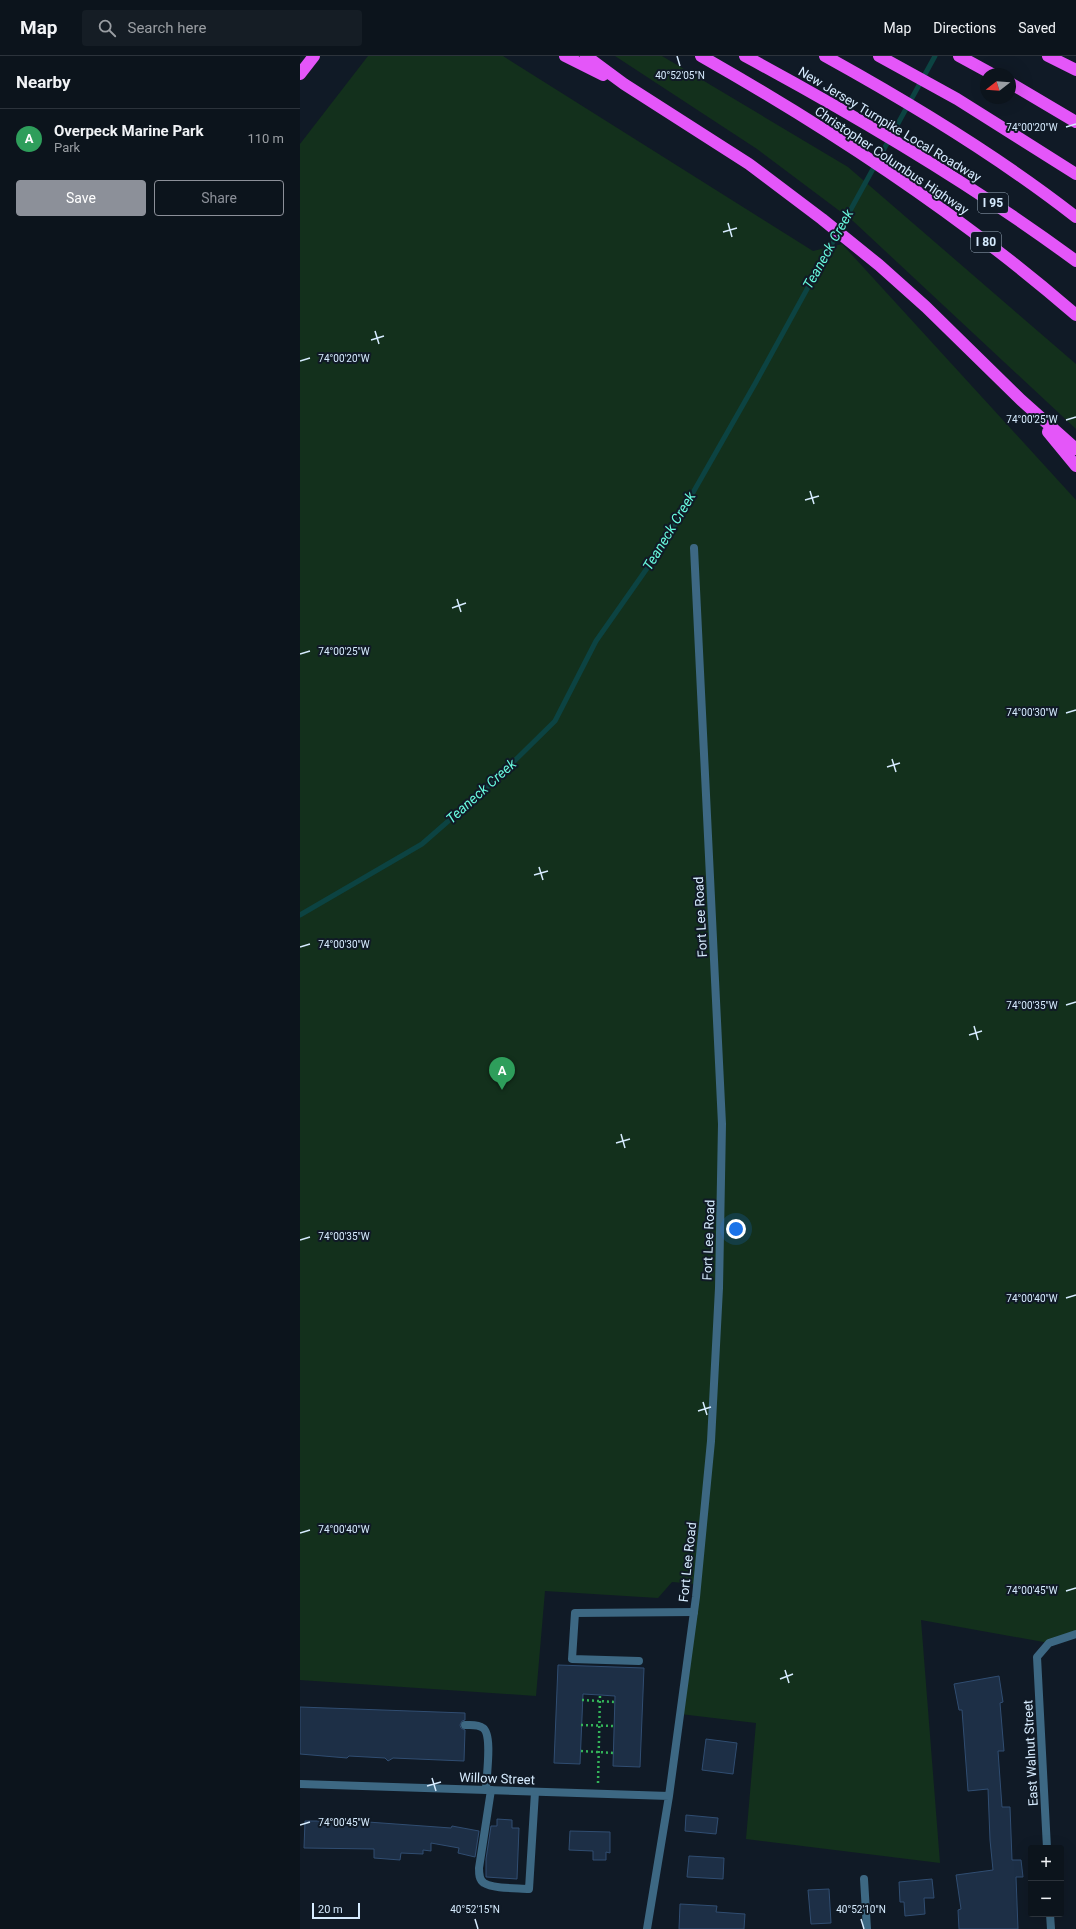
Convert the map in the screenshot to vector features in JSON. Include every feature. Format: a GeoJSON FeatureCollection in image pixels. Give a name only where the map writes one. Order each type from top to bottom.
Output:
{"type":"FeatureCollection","features":[{"type":"Feature","properties":{"kind":"highway"},"geometry":{"type":"LineString","coordinates":[[300,74],[314,56]]}},
{"type":"Feature","properties":{"kind":"highway"},"geometry":{"type":"LineString","coordinates":[[565,56],[624,84]]}},
{"type":"Feature","properties":{"kind":"highway"},"geometry":{"type":"LineString","coordinates":[[586,56],[624,84],[742,160],[854,244],[926,308],[1021,400],[1076,449]]}},
{"type":"Feature","properties":{"kind":"highway","name":"Christopher Columbus Highway"},"geometry":{"type":"LineString","coordinates":[[701,56],[755,87],[893,174],[986,242],[1076,315]]}},
{"type":"Feature","properties":{"kind":"highway","name":"New Jersey Turnpike Local Roadway"},"geometry":{"type":"LineString","coordinates":[[745,56],[874,127],[979,194],[1076,261]]}},
{"type":"Feature","properties":{"kind":"highway"},"geometry":{"type":"LineString","coordinates":[[825,56],[926,114],[1015,172],[1076,217]]}},
{"type":"Feature","properties":{"kind":"highway"},"geometry":{"type":"LineString","coordinates":[[879,56],[940,89],[1076,174]]}},
{"type":"Feature","properties":{"kind":"highway"},"geometry":{"type":"LineString","coordinates":[[959,56],[981,68]]}},
{"type":"Feature","properties":{"kind":"highway"},"geometry":{"type":"LineString","coordinates":[[1048,56],[1076,70]]}},
{"type":"Feature","properties":{"kind":"highway"},"geometry":{"type":"LineString","coordinates":[[1016,87],[1076,122]]}},
{"type":"Feature","properties":{"kind":"highway"},"geometry":{"type":"LineString","coordinates":[[1021,400],[1076,466]]}},
{"type":"Feature","properties":{"kind":"street","name":"Fort Lee Road"},"geometry":{"type":"LineString","coordinates":[[647,1929],[668,1796],[696,1597],[711,1441],[719,1288],[722,1158],[694,548]]}},
{"type":"Feature","properties":{"kind":"street"},"geometry":{"type":"LineString","coordinates":[[639,1661],[572,1659],[575,1612],[694,1612]]}},
{"type":"Feature","properties":{"kind":"street","name":"East Walnut Street"},"geometry":{"type":"LineString","coordinates":[[1047,1845],[1037,1657],[1049,1643],[1076,1634]]}},
{"type":"Feature","properties":{"kind":"street"},"geometry":{"type":"LineString","coordinates":[[465,1724],[479,1726],[487,1732],[489,1741],[488,1790],[479,1868],[481,1879],[484,1883],[494,1886],[529,1889],[535,1792]]}},
{"type":"Feature","properties":{"kind":"street","name":"Willow Street"},"geometry":{"type":"LineString","coordinates":[[300,1784],[668,1796]]}},
{"type":"Feature","properties":{"kind":"street"},"geometry":{"type":"LineString","coordinates":[[864,1879],[868,1929]]}},
{"type":"Feature","properties":{"kind":"street"},"geometry":{"type":"LineString","coordinates":[[1050,1917],[1051,1929]]}},
{"type":"Feature","properties":{"kind":"path"},"geometry":{"type":"LineString","coordinates":[[598,1794],[600,1695]]}},
{"type":"Feature","properties":{"kind":"path"},"geometry":{"type":"LineString","coordinates":[[582,1700],[615,1702]]}},
{"type":"Feature","properties":{"kind":"path"},"geometry":{"type":"LineString","coordinates":[[582,1724],[614,1726]]}},
{"type":"Feature","properties":{"kind":"path"},"geometry":{"type":"LineString","coordinates":[[581,1751],[613,1753]]}},
{"type":"Feature","properties":{"kind":"green space"},"geometry":{"type":"Polygon","coordinates":[[[368,56],[503,56],[813,251],[842,244],[1076,500],[1076,1634],[1049,1643],[921,1620],[940,1863],[746,1839],[756,1723],[680,1714],[697,1584],[672,1582],[658,1598],[545,1591],[536,1696],[300,1680],[300,144],[368,56]]]}},
{"type":"Feature","properties":{"kind":"green space"},"geometry":{"type":"Polygon","coordinates":[[[615,56],[662,56],[848,167],[1076,364],[1076,429],[853,221],[757,149],[615,56]]]}},
{"type":"Feature","properties":{"kind":"building"},"geometry":{"type":"Polygon","coordinates":[[[558,1665],[644,1668],[640,1767],[613,1766],[615,1696],[583,1694],[580,1764],[554,1763],[558,1665]]]}},
{"type":"Feature","properties":{"kind":"building"},"geometry":{"type":"Polygon","coordinates":[[[999,1676],[1003,1702],[1000,1703],[1004,1751],[998,1751],[1002,1807],[1010,1807],[1012,1860],[1021,1860],[1023,1877],[1016,1877],[1018,1929],[959,1929],[958,1910],[961,1909],[956,1875],[993,1870],[988,1789],[968,1791],[962,1710],[959,1710],[954,1684],[999,1676]]]}},
{"type":"Feature","properties":{"kind":"building"},"geometry":{"type":"Polygon","coordinates":[[[300,1707],[465,1713],[465,1720],[462,1721],[460,1725],[461,1728],[465,1730],[464,1761],[393,1758],[388,1761],[385,1758],[349,1756],[347,1758],[300,1754],[300,1707]]]}},
{"type":"Feature","properties":{"kind":"building"},"geometry":{"type":"Polygon","coordinates":[[[706,1739],[737,1743],[733,1774],[702,1770],[706,1739]]]}},
{"type":"Feature","properties":{"kind":"building"},"geometry":{"type":"Polygon","coordinates":[[[686,1815],[718,1818],[716,1834],[685,1831],[686,1815]]]}},
{"type":"Feature","properties":{"kind":"building"},"geometry":{"type":"Polygon","coordinates":[[[497,1819],[512,1820],[512,1828],[519,1828],[517,1879],[486,1877],[486,1859],[491,1826],[497,1826],[497,1819]]]}},
{"type":"Feature","properties":{"kind":"building"},"geometry":{"type":"Polygon","coordinates":[[[305,1821],[354,1821],[451,1828],[452,1826],[479,1831],[475,1857],[458,1853],[459,1848],[431,1843],[431,1851],[423,1850],[423,1854],[401,1853],[400,1860],[374,1858],[374,1849],[304,1848],[305,1821]]]}},
{"type":"Feature","properties":{"kind":"building"},"geometry":{"type":"Polygon","coordinates":[[[570,1831],[610,1832],[610,1853],[606,1852],[606,1860],[593,1860],[593,1851],[569,1850],[570,1831]]]}},
{"type":"Feature","properties":{"kind":"building"},"geometry":{"type":"Polygon","coordinates":[[[689,1856],[724,1858],[723,1879],[687,1877],[689,1856]]]}},
{"type":"Feature","properties":{"kind":"building"},"geometry":{"type":"Polygon","coordinates":[[[932,1879],[934,1898],[924,1898],[925,1914],[905,1916],[904,1902],[900,1902],[899,1882],[932,1879]]]}},
{"type":"Feature","properties":{"kind":"building"},"geometry":{"type":"Polygon","coordinates":[[[829,1889],[831,1923],[811,1924],[808,1890],[829,1889]]]}},
{"type":"Feature","properties":{"kind":"building"},"geometry":{"type":"Polygon","coordinates":[[[680,1904],[717,1906],[716,1912],[745,1914],[744,1929],[679,1929],[680,1904]]]}},
{"type":"Feature","properties":{"kind":"waterway","name":"Teaneck Creek"},"geometry":{"type":"LineString","coordinates":[[300,915],[422,844],[493,782],[555,721],[596,641],[662,547],[756,382],[935,56]]}},
{"type":"Feature","properties":{"kind":"place","name":"Overpeck Marine Park"},"geometry":{"type":"Point","coordinates":[502,1090]}}]}
